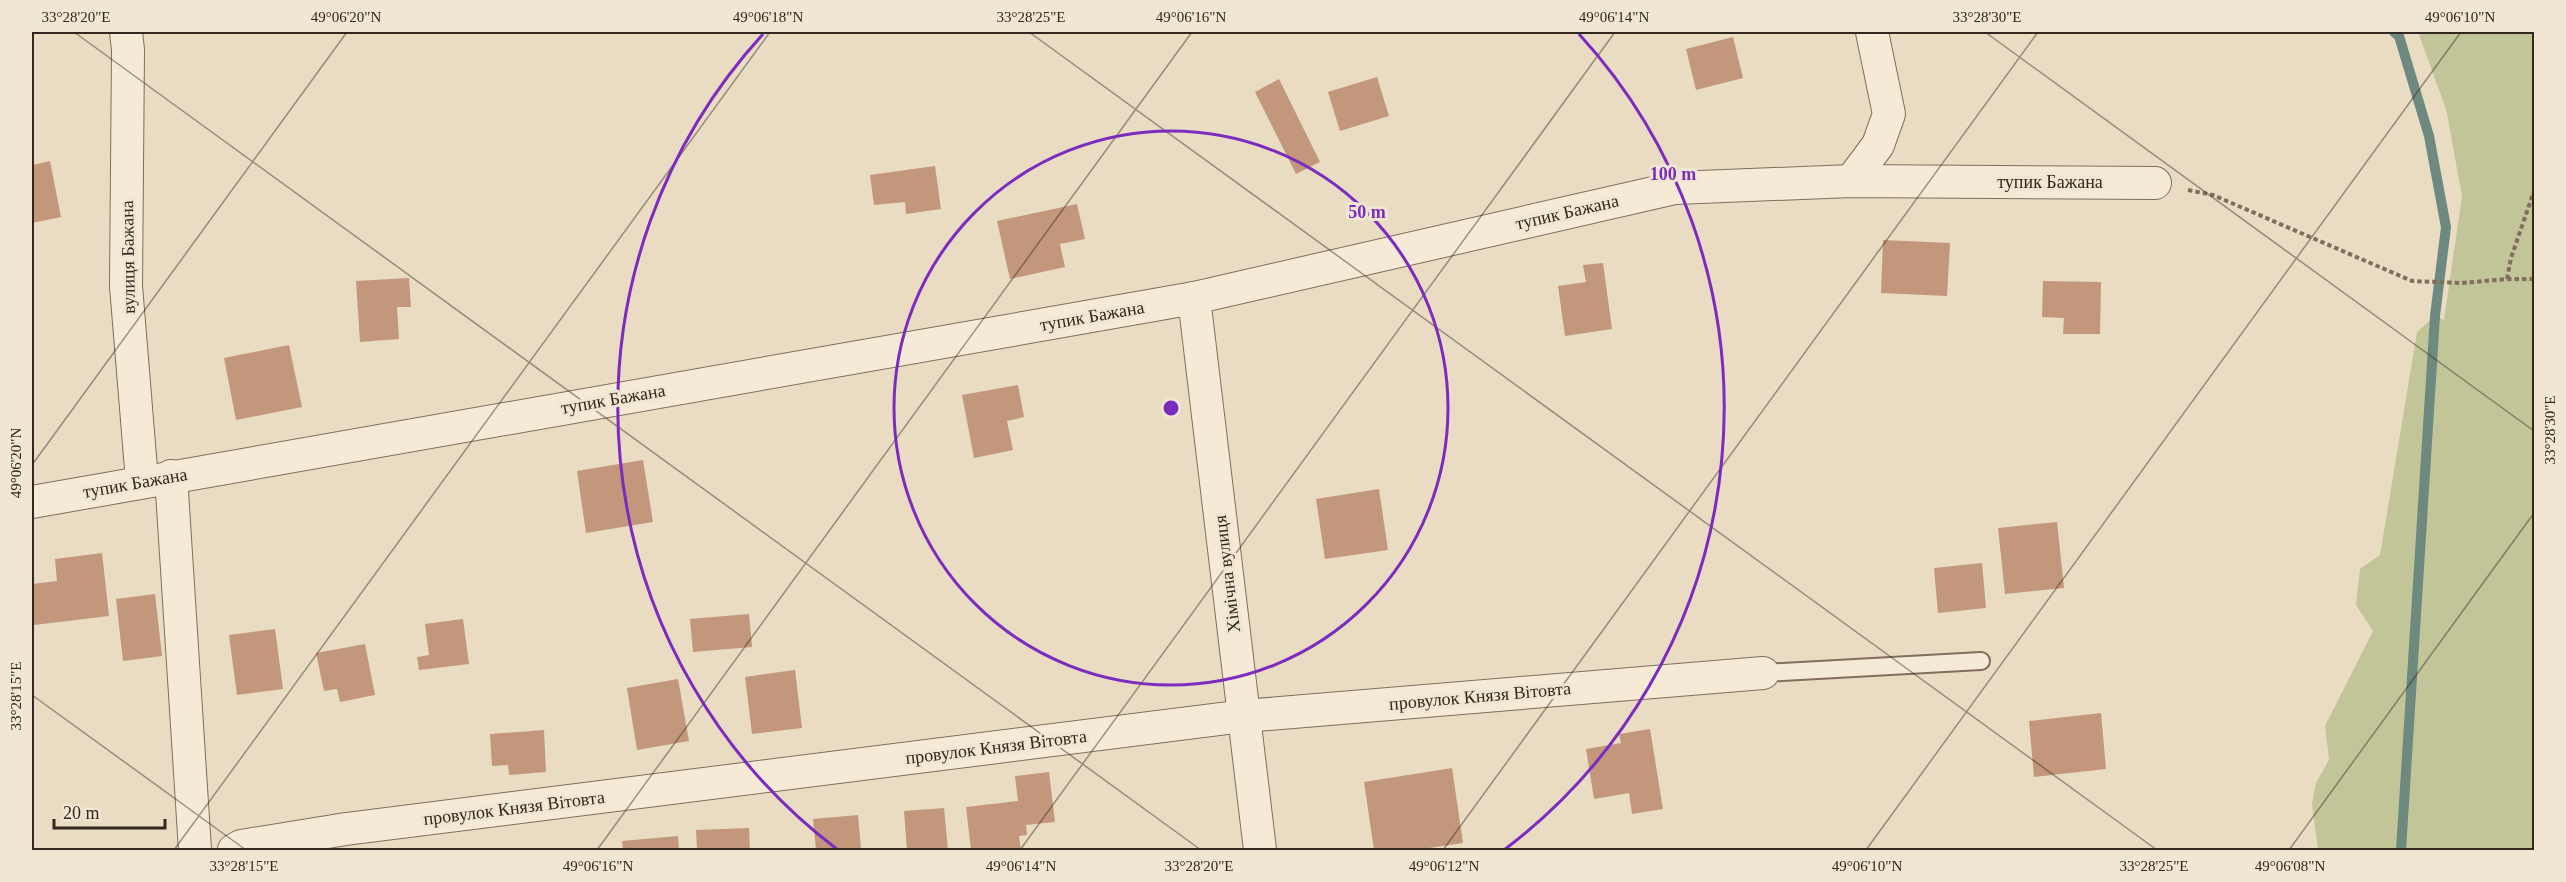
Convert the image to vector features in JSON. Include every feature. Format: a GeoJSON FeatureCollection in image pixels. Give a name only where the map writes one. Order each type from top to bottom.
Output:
{"type":"FeatureCollection","features":[{"type":"Feature","properties":{"kind":"street","name":"вулиця Бажана"},"geometry":{"type":"LineString","coordinates":[[126,32],[128,50],[126,286],[156,479],[195,850]]}},
{"type":"Feature","properties":{"kind":"street"},"geometry":{"type":"LineString","coordinates":[[1851,181],[1878,145],[1889,114],[1872,32]]}},
{"type":"Feature","properties":{"kind":"street","name":"тупик Бажана"},"geometry":{"type":"LineString","coordinates":[[32,502],[1194,298],[1675,188],[1851,181],[2155,183]]}},
{"type":"Feature","properties":{"kind":"street","name":"Хімічна вулиця"},"geometry":{"type":"LineString","coordinates":[[1194,298],[1260,850]]}},
{"type":"Feature","properties":{"kind":"street","name":"провулок Князя Вітовта"},"geometry":{"type":"LineString","coordinates":[[234,850],[241,846],[346,829],[1244,716],[1763,673]]}},
{"type":"Feature","properties":{"kind":"lane"},"geometry":{"type":"LineString","coordinates":[[1763,673],[1981,661]]}},
{"type":"Feature","properties":{"kind":"path"},"geometry":{"type":"LineString","coordinates":[[2155,183],[2213,195],[2412,281],[2462,283],[2535,279]]}},
{"type":"Feature","properties":{"kind":"path"},"geometry":{"type":"LineString","coordinates":[[2507,279],[2511,258],[2535,191]]}},
{"type":"Feature","properties":{"kind":"green space"},"geometry":{"type":"Polygon","coordinates":[[[2418,32],[2534,32],[2534,850],[2318,850],[2312,804],[2316,783],[2329,760],[2325,726],[2373,631],[2356,605],[2360,569],[2380,555],[2417,332],[2435,316],[2444,320],[2462,196],[2446,109],[2418,32]]]}},
{"type":"Feature","properties":{"kind":"building"},"geometry":{"type":"Polygon","coordinates":[[[1733,37],[1743,78],[1696,90],[1686,49],[1733,37]]]}},
{"type":"Feature","properties":{"kind":"building"},"geometry":{"type":"Polygon","coordinates":[[[1377,77],[1389,116],[1340,131],[1328,92],[1377,77]]]}},
{"type":"Feature","properties":{"kind":"building"},"geometry":{"type":"Polygon","coordinates":[[[1279,79],[1320,162],[1296,174],[1255,92],[1279,79]]]}},
{"type":"Feature","properties":{"kind":"building"},"geometry":{"type":"Polygon","coordinates":[[[50,161],[61,217],[32,223],[32,165],[50,161]]]}},
{"type":"Feature","properties":{"kind":"building"},"geometry":{"type":"Polygon","coordinates":[[[935,166],[941,209],[906,214],[905,202],[874,205],[870,175],[935,166]]]}},
{"type":"Feature","properties":{"kind":"building"},"geometry":{"type":"Polygon","coordinates":[[[1077,204],[1085,239],[1060,244],[1065,267],[1010,279],[997,221],[1077,204]]]}},
{"type":"Feature","properties":{"kind":"building"},"geometry":{"type":"Polygon","coordinates":[[[1883,240],[1950,243],[1947,296],[1881,293],[1883,240]]]}},
{"type":"Feature","properties":{"kind":"building"},"geometry":{"type":"Polygon","coordinates":[[[1603,263],[1612,329],[1565,336],[1558,286],[1586,282],[1583,265],[1603,263]]]}},
{"type":"Feature","properties":{"kind":"building"},"geometry":{"type":"Polygon","coordinates":[[[409,278],[411,307],[397,307],[399,339],[360,342],[356,281],[409,278]]]}},
{"type":"Feature","properties":{"kind":"building"},"geometry":{"type":"Polygon","coordinates":[[[2043,281],[2101,282],[2100,334],[2063,334],[2064,318],[2042,317],[2043,281]]]}},
{"type":"Feature","properties":{"kind":"building"},"geometry":{"type":"Polygon","coordinates":[[[289,345],[302,407],[236,420],[224,358],[289,345]]]}},
{"type":"Feature","properties":{"kind":"building"},"geometry":{"type":"Polygon","coordinates":[[[1018,385],[1024,417],[1007,421],[1013,450],[974,458],[962,395],[1018,385]]]}},
{"type":"Feature","properties":{"kind":"building"},"geometry":{"type":"Polygon","coordinates":[[[643,460],[653,522],[586,533],[577,471],[643,460]]]}},
{"type":"Feature","properties":{"kind":"building"},"geometry":{"type":"Polygon","coordinates":[[[1379,489],[1388,550],[1325,559],[1316,499],[1379,489]]]}},
{"type":"Feature","properties":{"kind":"building"},"geometry":{"type":"Polygon","coordinates":[[[2057,522],[2064,588],[2005,594],[1998,528],[2057,522]]]}},
{"type":"Feature","properties":{"kind":"building"},"geometry":{"type":"Polygon","coordinates":[[[102,553],[109,616],[34,625],[32,584],[57,581],[55,559],[102,553]]]}},
{"type":"Feature","properties":{"kind":"building"},"geometry":{"type":"Polygon","coordinates":[[[1982,563],[1986,608],[1938,613],[1934,568],[1982,563]]]}},
{"type":"Feature","properties":{"kind":"building"},"geometry":{"type":"Polygon","coordinates":[[[155,594],[162,656],[123,661],[116,599],[155,594]]]}},
{"type":"Feature","properties":{"kind":"building"},"geometry":{"type":"Polygon","coordinates":[[[749,614],[752,647],[693,652],[690,619],[749,614]]]}},
{"type":"Feature","properties":{"kind":"building"},"geometry":{"type":"Polygon","coordinates":[[[463,619],[469,664],[419,670],[417,657],[429,655],[425,624],[463,619]]]}},
{"type":"Feature","properties":{"kind":"building"},"geometry":{"type":"Polygon","coordinates":[[[275,629],[283,689],[237,695],[229,635],[275,629]]]}},
{"type":"Feature","properties":{"kind":"building"},"geometry":{"type":"Polygon","coordinates":[[[365,644],[375,695],[340,702],[337,689],[324,691],[316,653],[365,644]]]}},
{"type":"Feature","properties":{"kind":"building"},"geometry":{"type":"Polygon","coordinates":[[[795,670],[802,728],[752,734],[745,677],[795,670]]]}},
{"type":"Feature","properties":{"kind":"building"},"geometry":{"type":"Polygon","coordinates":[[[678,679],[689,741],[637,750],[627,688],[678,679]]]}},
{"type":"Feature","properties":{"kind":"building"},"geometry":{"type":"Polygon","coordinates":[[[2101,713],[2106,769],[2034,777],[2029,721],[2101,713]]]}},
{"type":"Feature","properties":{"kind":"building"},"geometry":{"type":"Polygon","coordinates":[[[1650,729],[1663,809],[1632,814],[1629,793],[1594,799],[1586,749],[1621,743],[1619,734],[1650,729]]]}},
{"type":"Feature","properties":{"kind":"building"},"geometry":{"type":"Polygon","coordinates":[[[544,730],[546,772],[509,775],[508,765],[492,766],[490,734],[544,730]]]}},
{"type":"Feature","properties":{"kind":"building"},"geometry":{"type":"Polygon","coordinates":[[[1452,768],[1463,843],[1416,850],[1374,850],[1364,782],[1452,768]]]}},
{"type":"Feature","properties":{"kind":"building"},"geometry":{"type":"Polygon","coordinates":[[[1049,772],[1055,822],[1026,825],[1027,835],[1019,836],[1021,850],[971,850],[966,807],[1018,801],[1015,776],[1049,772]]]}},
{"type":"Feature","properties":{"kind":"building"},"geometry":{"type":"Polygon","coordinates":[[[944,808],[948,850],[907,850],[904,811],[944,808]]]}},
{"type":"Feature","properties":{"kind":"building"},"geometry":{"type":"Polygon","coordinates":[[[858,815],[861,850],[816,850],[813,819],[858,815]]]}},
{"type":"Feature","properties":{"kind":"building"},"geometry":{"type":"Polygon","coordinates":[[[749,828],[750,850],[697,850],[696,830],[749,828]]]}},
{"type":"Feature","properties":{"kind":"building"},"geometry":{"type":"Polygon","coordinates":[[[678,836],[679,850],[623,850],[622,841],[678,836]]]}},
{"type":"Feature","properties":{"kind":"waterway"},"geometry":{"type":"LineString","coordinates":[[2394,32],[2399,36],[2429,136],[2446,227],[2435,316],[2401,850]]}}]}
